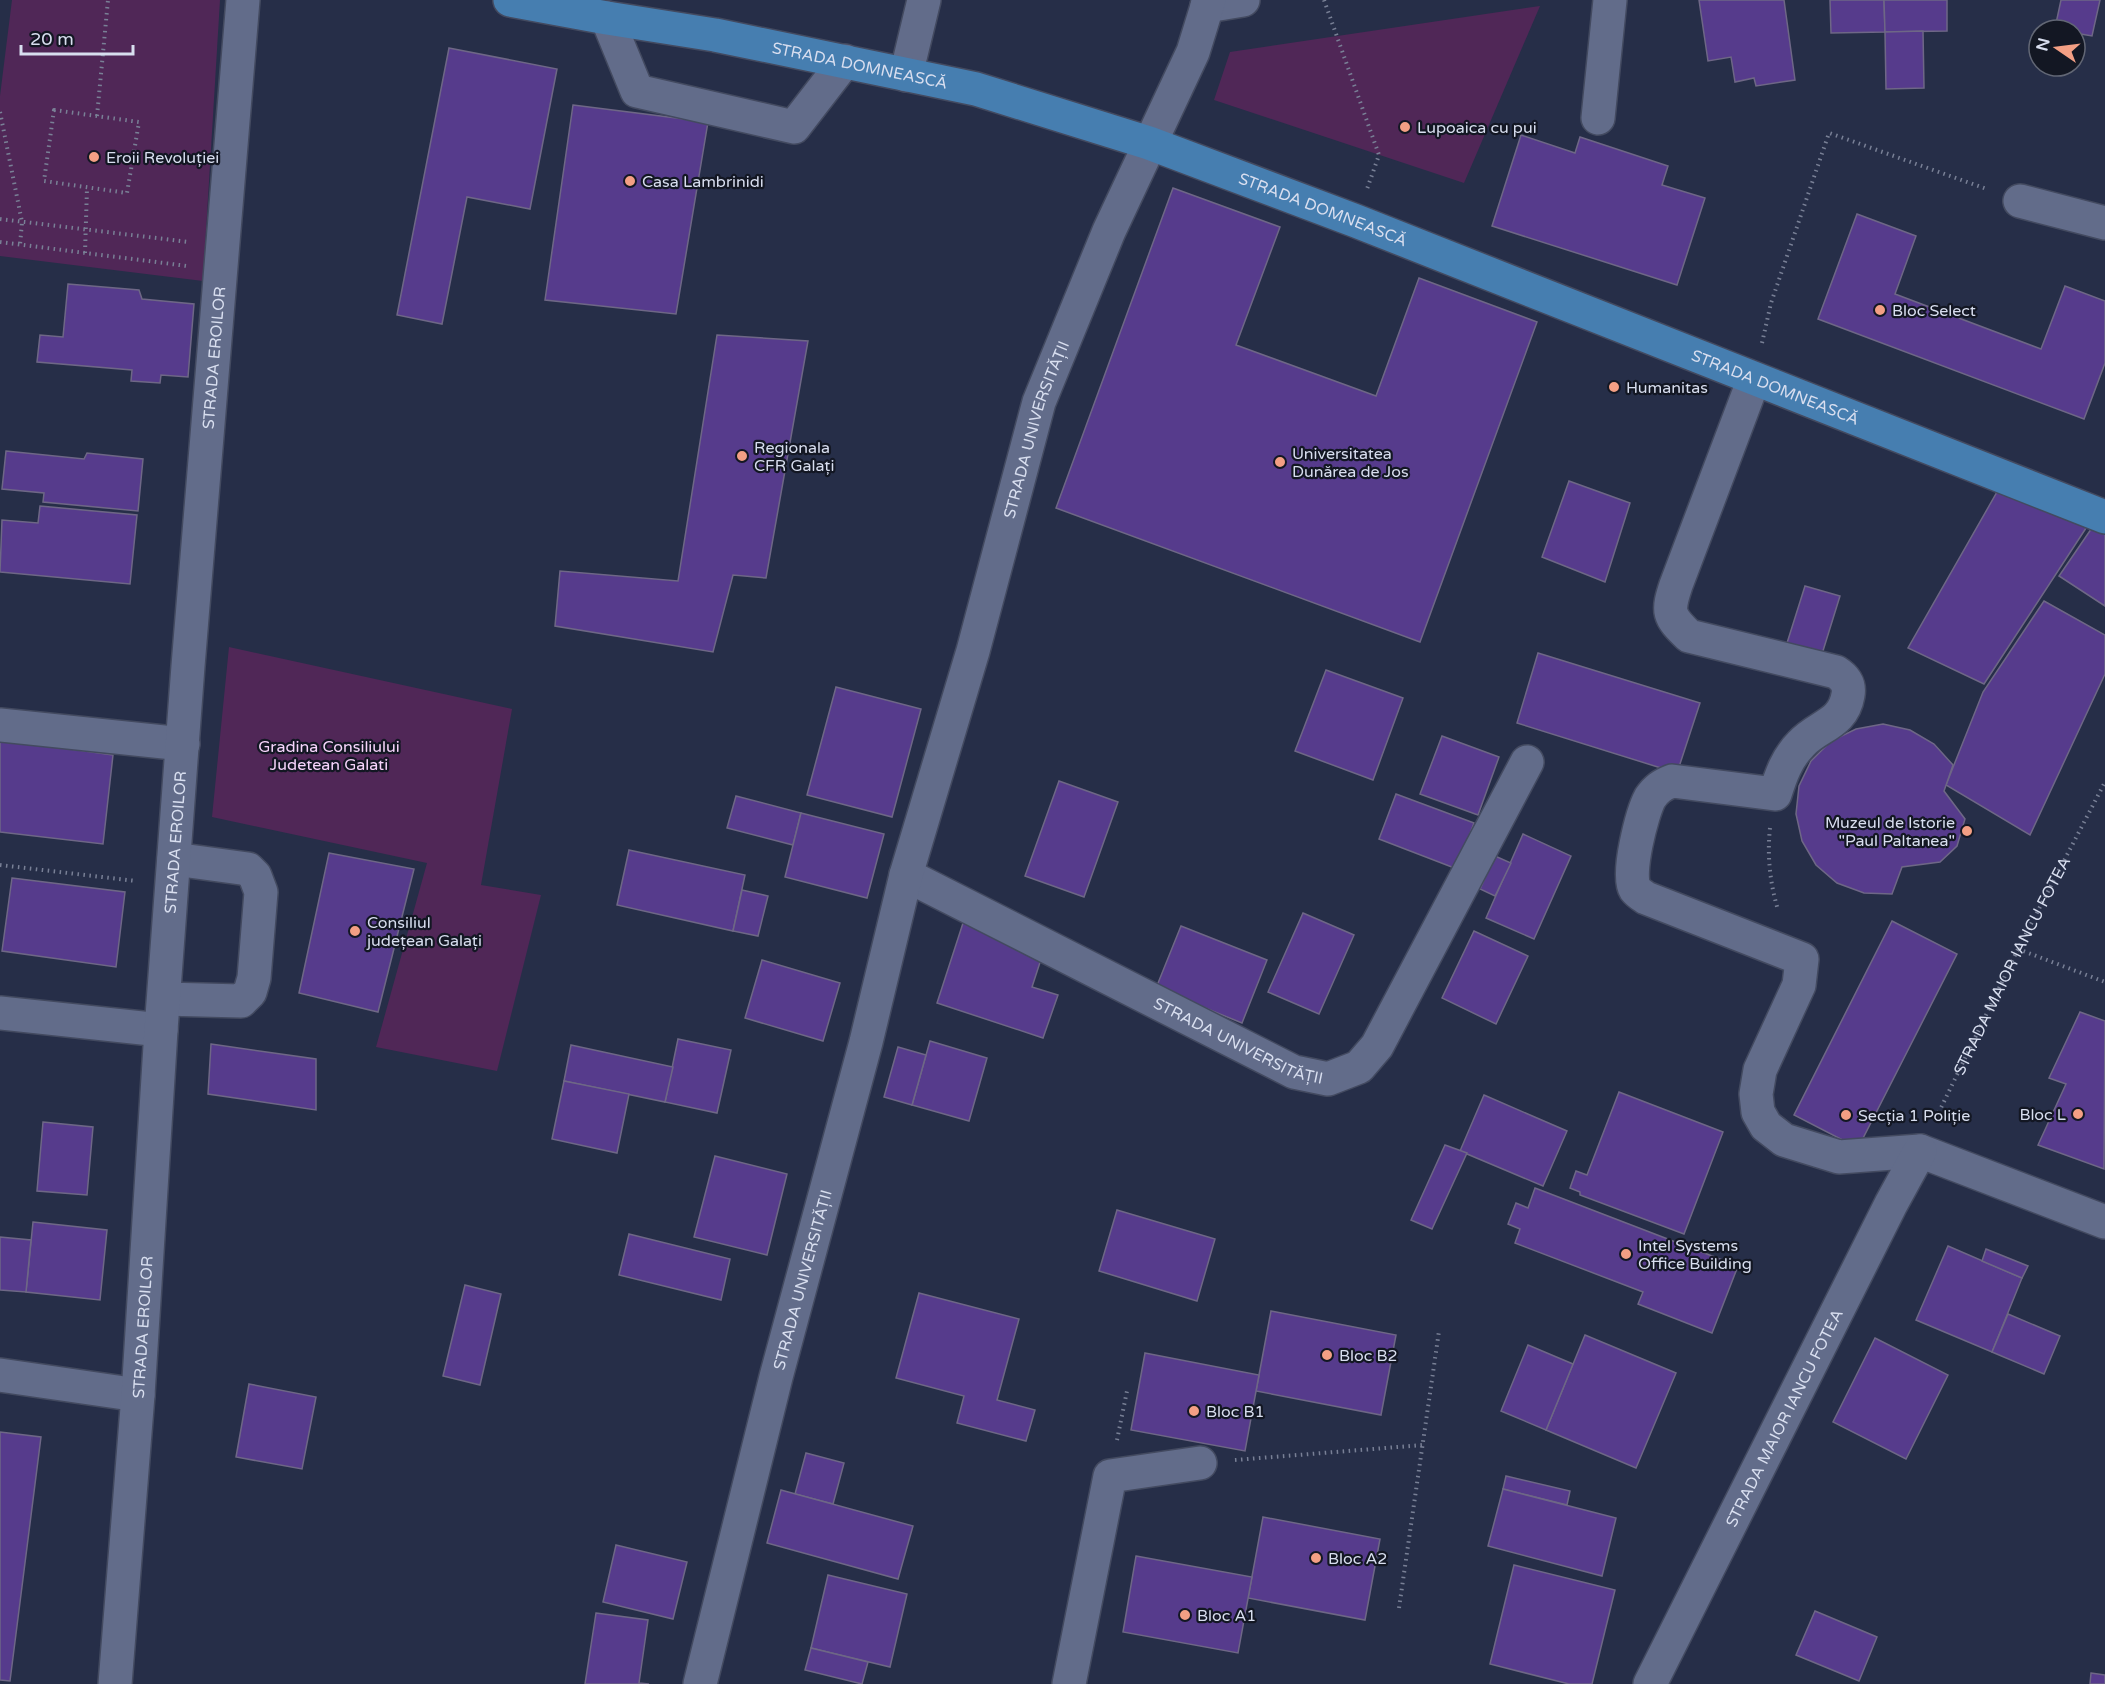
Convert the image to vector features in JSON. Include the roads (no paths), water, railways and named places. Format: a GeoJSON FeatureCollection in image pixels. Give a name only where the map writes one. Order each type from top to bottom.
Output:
{"type":"FeatureCollection","features":[{"type":"Feature","properties":{"kind":"main road","name":"STRADA DOMNEASCĂ"},"geometry":{"type":"LineString","coordinates":[[510,0],[716,35],[976,89],[1149,143],[1356,221],[2105,517]]}},
{"type":"Feature","properties":{"kind":"street","name":"STRADA EROILOR"},"geometry":{"type":"LineString","coordinates":[[115,1684],[138,1395],[162,1014],[243,0]]}},
{"type":"Feature","properties":{"kind":"street"},"geometry":{"type":"LineString","coordinates":[[906,75],[924,0]]}},
{"type":"Feature","properties":{"kind":"street"},"geometry":{"type":"LineString","coordinates":[[1208,3],[1243,0]]}},
{"type":"Feature","properties":{"kind":"street"},"geometry":{"type":"LineString","coordinates":[[1598,118],[1610,0]]}},
{"type":"Feature","properties":{"kind":"street","name":"STRADA UNIVERSITĂȚII"},"geometry":{"type":"LineString","coordinates":[[700,1684],[776,1377],[866,1042],[906,875],[973,651],[1039,402],[1109,231],[1192,52],[1208,3]]}},
{"type":"Feature","properties":{"kind":"street"},"geometry":{"type":"LineString","coordinates":[[607,18],[637,91],[794,127],[845,61]]}},
{"type":"Feature","properties":{"kind":"street"},"geometry":{"type":"LineString","coordinates":[[2020,201],[2105,223]]}},
{"type":"Feature","properties":{"kind":"street"},"geometry":{"type":"LineString","coordinates":[[1754,379],[1685,557],[1669,607],[1673,620],[1689,636],[1836,672],[1844,678],[1849,689],[1846,704],[1839,717],[1802,742],[1784,766],[1775,794],[1672,781],[1659,786],[1650,799],[1632,863],[1635,889],[1646,898],[1802,959],[1799,985],[1760,1070],[1756,1094],[1758,1112],[1766,1126],[1784,1140],[1839,1157],[1920,1151],[2105,1222]]}},
{"type":"Feature","properties":{"kind":"street"},"geometry":{"type":"LineString","coordinates":[[0,725],[183,744]]}},
{"type":"Feature","properties":{"kind":"street","name":"STRADA UNIVERSITĂȚII"},"geometry":{"type":"LineString","coordinates":[[906,875],[1294,1072],[1328,1079],[1359,1068],[1377,1046],[1527,762]]}},
{"type":"Feature","properties":{"kind":"street"},"geometry":{"type":"LineString","coordinates":[[0,1013],[162,1014],[241,1001],[250,992],[254,978],[261,892],[255,876],[248,869],[173,872]]}},
{"type":"Feature","properties":{"kind":"street","name":"STRADA MAIOR IANCU FOTEA"},"geometry":{"type":"LineString","coordinates":[[1650,1684],[1891,1204],[1920,1151]]}},
{"type":"Feature","properties":{"kind":"street"},"geometry":{"type":"LineString","coordinates":[[0,1375],[138,1395]]}},
{"type":"Feature","properties":{"kind":"street"},"geometry":{"type":"LineString","coordinates":[[1069,1684],[1110,1476],[1200,1463]]}},
{"type":"Feature","properties":{"kind":"place","name":"Lupoaica cu pui"},"geometry":{"type":"Point","coordinates":[1405,127]}},
{"type":"Feature","properties":{"kind":"place","name":"Eroii Revoluției"},"geometry":{"type":"Point","coordinates":[94,157]}},
{"type":"Feature","properties":{"kind":"place","name":"Casa Lambrinidi"},"geometry":{"type":"Point","coordinates":[630,181]}},
{"type":"Feature","properties":{"kind":"place","name":"Bloc Select"},"geometry":{"type":"Point","coordinates":[1880,310]}},
{"type":"Feature","properties":{"kind":"place","name":"Humanitas"},"geometry":{"type":"Point","coordinates":[1614,387]}},
{"type":"Feature","properties":{"kind":"place","name":"Regionala CFR Galați"},"geometry":{"type":"Point","coordinates":[742,456]}},
{"type":"Feature","properties":{"kind":"place","name":"Universitatea Dunărea de Jos"},"geometry":{"type":"Point","coordinates":[1280,462]}},
{"type":"Feature","properties":{"kind":"place","name":"Muzeul de Istorie \"Paul Paltanea\""},"geometry":{"type":"Point","coordinates":[1967,831]}},
{"type":"Feature","properties":{"kind":"place","name":"Consiliul județean Galați"},"geometry":{"type":"Point","coordinates":[355,931]}},
{"type":"Feature","properties":{"kind":"place","name":"Bloc L"},"geometry":{"type":"Point","coordinates":[2078,1114]}},
{"type":"Feature","properties":{"kind":"place","name":"Secția 1 Poliție"},"geometry":{"type":"Point","coordinates":[1846,1115]}},
{"type":"Feature","properties":{"kind":"place","name":"Intel Systems Office Building"},"geometry":{"type":"Point","coordinates":[1626,1254]}},
{"type":"Feature","properties":{"kind":"place","name":"Bloc B2"},"geometry":{"type":"Point","coordinates":[1327,1355]}},
{"type":"Feature","properties":{"kind":"place","name":"Bloc B1"},"geometry":{"type":"Point","coordinates":[1194,1411]}},
{"type":"Feature","properties":{"kind":"place","name":"Bloc A2"},"geometry":{"type":"Point","coordinates":[1316,1558]}},
{"type":"Feature","properties":{"kind":"place","name":"Bloc A1"},"geometry":{"type":"Point","coordinates":[1185,1615]}},
{"type":"Feature","properties":{"kind":"park label","name":"Gradina Consiliului Judetean Galati"},"geometry":{"type":"Point","coordinates":[329,755]}}]}
